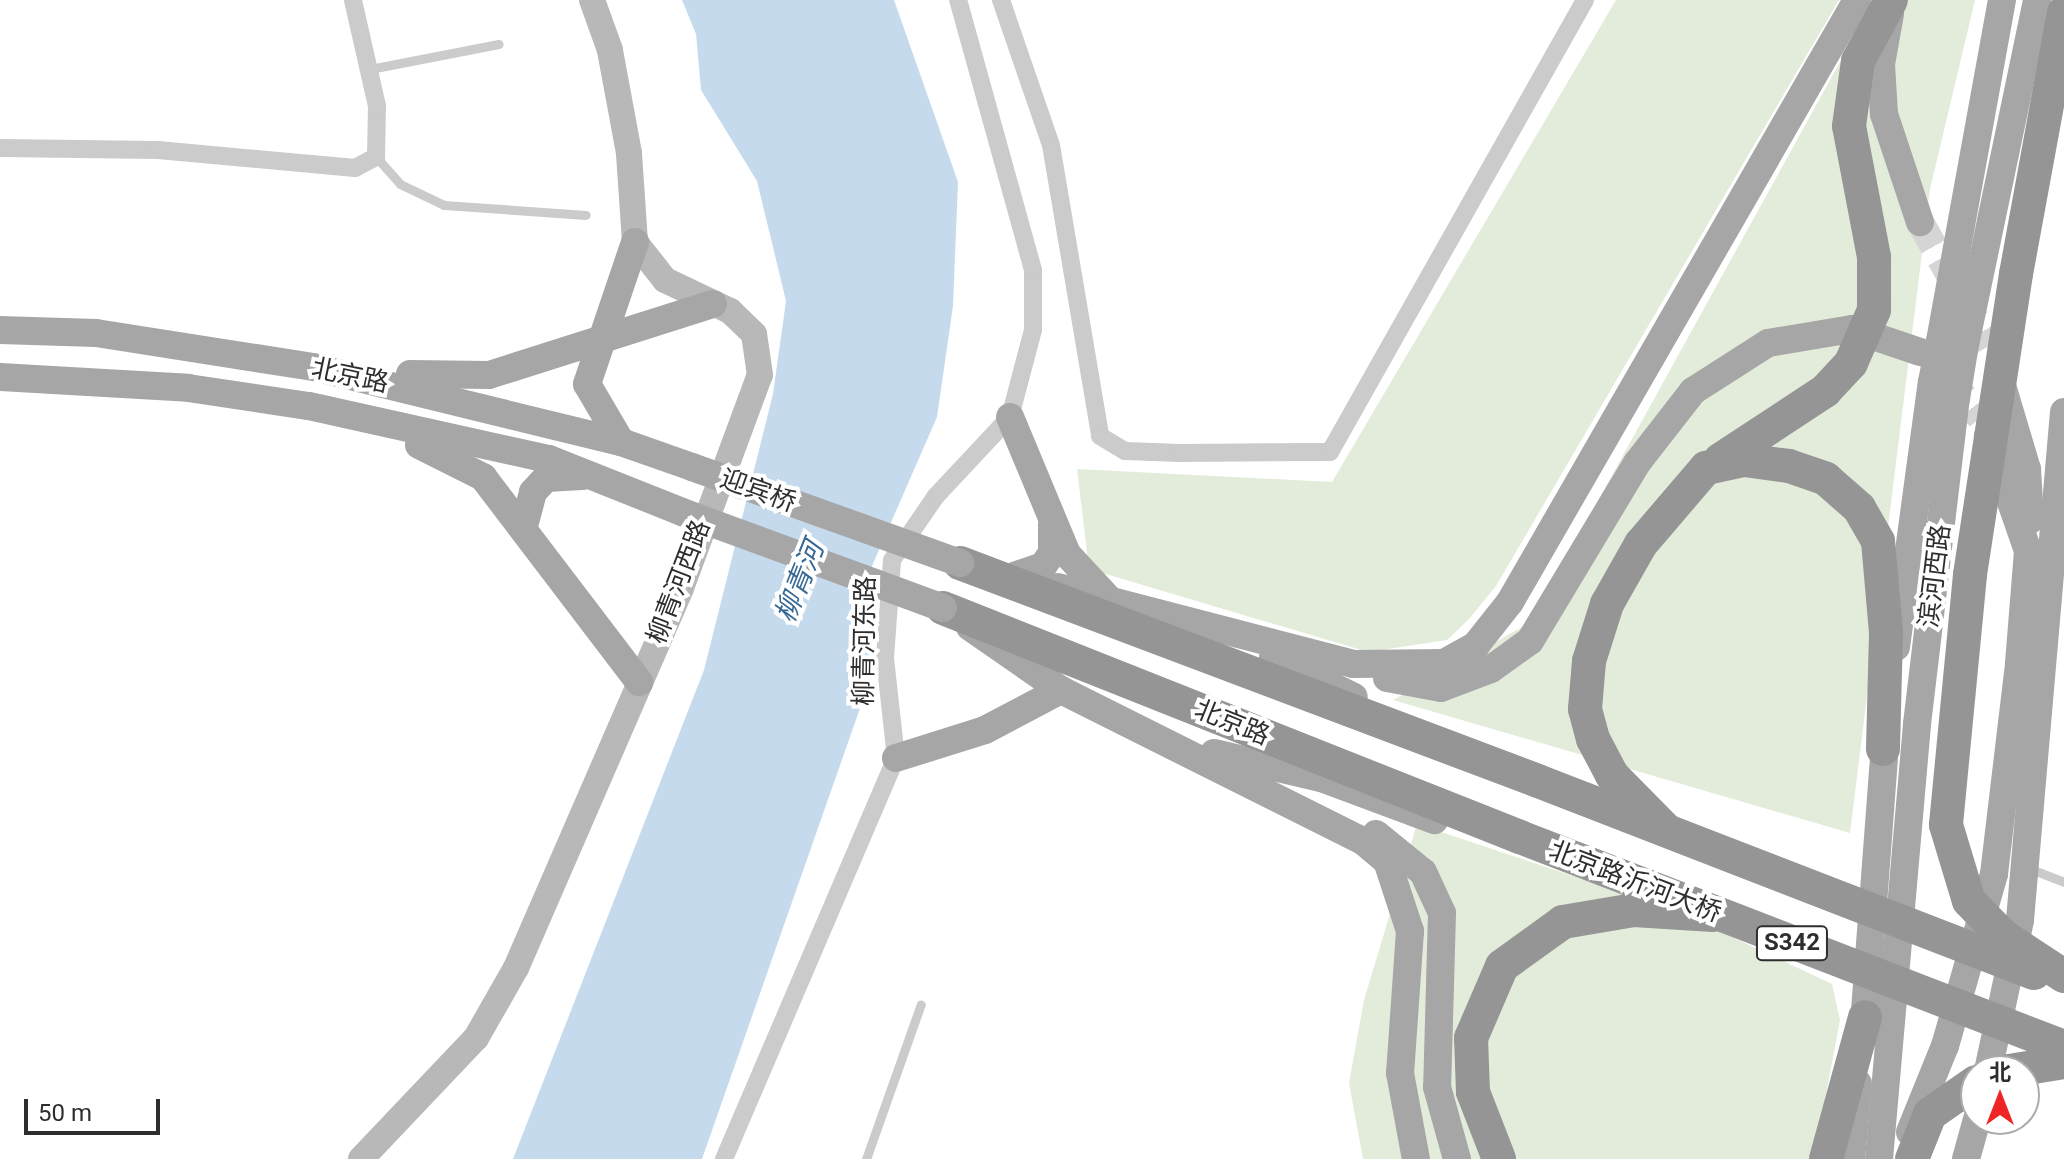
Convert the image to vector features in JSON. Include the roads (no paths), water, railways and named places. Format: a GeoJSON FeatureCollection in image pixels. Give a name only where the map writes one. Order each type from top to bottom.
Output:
{"type":"FeatureCollection","features":[{"type":"Feature","properties":{"kind":"highway"},"geometry":{"type":"LineString","coordinates":[[1666,831],[1612,775],[1585,709],[1589,661],[1607,604],[1641,544],[1706,468],[1825,391],[1851,363],[1874,310],[1874,257],[1849,126],[1858,61],[1893,0]]}},
{"type":"Feature","properties":{"kind":"highway"},"geometry":{"type":"LineString","coordinates":[[2064,12],[2016,274],[1970,575],[1946,825],[1969,901],[2003,936],[2064,976]]}},
{"type":"Feature","properties":{"kind":"highway"},"geometry":{"type":"LineString","coordinates":[[1706,468],[1744,460],[1789,466],[1826,479],[1859,508],[1878,541],[1886,633],[1883,749]]}},
{"type":"Feature","properties":{"kind":"highway","name":"北京路"},"geometry":{"type":"LineString","coordinates":[[960,563],[1607,808]]}},
{"type":"Feature","properties":{"kind":"highway","name":"北京路"},"geometry":{"type":"LineString","coordinates":[[943,608],[1520,837]]}},
{"type":"Feature","properties":{"kind":"highway","name":"S342"},"geometry":{"type":"LineString","coordinates":[[1607,808],[2064,984]]}},
{"type":"Feature","properties":{"kind":"highway","name":"北京路沂河大桥"},"geometry":{"type":"LineString","coordinates":[[1520,837],[2064,1047]]}},
{"type":"Feature","properties":{"kind":"highway"},"geometry":{"type":"LineString","coordinates":[[1499,1159],[1473,1092],[1471,1038],[1502,966],[1563,922],[1593,915],[1721,916]]}},
{"type":"Feature","properties":{"kind":"highway"},"geometry":{"type":"LineString","coordinates":[[1826,1159],[1865,1017]]}},
{"type":"Feature","properties":{"kind":"highway"},"geometry":{"type":"LineString","coordinates":[[2040,1066],[2064,1062]]}},
{"type":"Feature","properties":{"kind":"highway"},"geometry":{"type":"LineString","coordinates":[[1912,1159],[1930,1114],[1960,1093]]}},
{"type":"Feature","properties":{"kind":"main road"},"geometry":{"type":"LineString","coordinates":[[592,0],[610,50],[629,153],[635,242],[587,384],[621,442]]}},
{"type":"Feature","properties":{"kind":"main road"},"geometry":{"type":"LineString","coordinates":[[1353,664],[1444,663],[1476,645],[1510,602],[1857,0]]}},
{"type":"Feature","properties":{"kind":"main road"},"geometry":{"type":"LineString","coordinates":[[1893,0],[1882,53],[1884,114],[1920,222]]}},
{"type":"Feature","properties":{"kind":"main road","name":"滨河西路"},"geometry":{"type":"LineString","coordinates":[[1879,1159],[1917,724],[1956,399],[1953,347],[1992,34],[1999,0]]}},
{"type":"Feature","properties":{"kind":"main road","name":"滨河西路"},"geometry":{"type":"LineString","coordinates":[[1851,1159],[1865,1017],[1883,749],[1932,382],[1953,347],[2037,0]]}},
{"type":"Feature","properties":{"kind":"main road","name":"柳青河西路"},"geometry":{"type":"LineString","coordinates":[[361,1159],[476,1038],[516,968],[639,682],[760,375],[754,334],[713,304],[665,280],[635,242]]}},
{"type":"Feature","properties":{"kind":"main road"},"geometry":{"type":"LineString","coordinates":[[313,367],[472,379],[600,342],[713,304]]}},
{"type":"Feature","properties":{"kind":"main road"},"geometry":{"type":"LineString","coordinates":[[1237,639],[1353,664],[1441,688],[1491,669],[1530,641],[1637,463],[1693,391],[1768,343],[1852,329],[1953,347],[2027,469],[2028,551],[1994,874],[1945,1046],[1900,1159]]}},
{"type":"Feature","properties":{"kind":"main road","name":"北京路"},"geometry":{"type":"LineString","coordinates":[[0,330],[96,333],[313,367],[621,442],[692,467]]}},
{"type":"Feature","properties":{"kind":"main road","name":"北京路"},"geometry":{"type":"LineString","coordinates":[[0,377],[188,388],[309,406],[549,459],[682,512]]}},
{"type":"Feature","properties":{"kind":"main road"},"geometry":{"type":"LineString","coordinates":[[309,406],[453,457],[483,477],[524,526],[639,682]]}},
{"type":"Feature","properties":{"kind":"main road"},"geometry":{"type":"LineString","coordinates":[[1991,1055],[2025,866],[2064,412]]}},
{"type":"Feature","properties":{"kind":"main road"},"geometry":{"type":"LineString","coordinates":[[1010,417],[1052,524],[1083,576],[1109,599]]}},
{"type":"Feature","properties":{"kind":"main road"},"geometry":{"type":"LineString","coordinates":[[1981,418],[2028,551]]}},
{"type":"Feature","properties":{"kind":"main road","name":"迎宾桥"},"geometry":{"type":"LineString","coordinates":[[692,467],[960,563],[1109,599],[1237,639]]}},
{"type":"Feature","properties":{"kind":"main road"},"geometry":{"type":"LineString","coordinates":[[524,526],[533,492],[546,478],[595,476]]}},
{"type":"Feature","properties":{"kind":"main road","name":"迎宾桥"},"geometry":{"type":"LineString","coordinates":[[682,512],[943,608],[1061,690],[1174,744]]}},
{"type":"Feature","properties":{"kind":"main road"},"geometry":{"type":"LineString","coordinates":[[1014,576],[1043,566],[1052,553],[1052,524]]}},
{"type":"Feature","properties":{"kind":"main road"},"geometry":{"type":"LineString","coordinates":[[1237,639],[1344,693],[1513,755],[1607,808]]}},
{"type":"Feature","properties":{"kind":"main road"},"geometry":{"type":"LineString","coordinates":[[1014,659],[1032,681],[1025,709]]}},
{"type":"Feature","properties":{"kind":"main road"},"geometry":{"type":"LineString","coordinates":[[896,758],[947,745],[1061,690]]}},
{"type":"Feature","properties":{"kind":"main road"},"geometry":{"type":"LineString","coordinates":[[1174,744],[1363,841],[1387,861],[1405,900],[1410,931],[1400,1073],[1416,1159]]}},
{"type":"Feature","properties":{"kind":"main road"},"geometry":{"type":"LineString","coordinates":[[1174,744],[1321,778],[1480,838],[1593,865]]}},
{"type":"Feature","properties":{"kind":"main road"},"geometry":{"type":"LineString","coordinates":[[1267,793],[1389,839],[1423,872],[1442,913],[1437,1087],[1457,1159]]}},
{"type":"Feature","properties":{"kind":"main road"},"geometry":{"type":"LineString","coordinates":[[1966,1159],[1973,1135]]}},
{"type":"Feature","properties":{"kind":"street"},"geometry":{"type":"LineString","coordinates":[[0,148],[158,150],[355,168],[376,157],[370,69],[353,0]]}},
{"type":"Feature","properties":{"kind":"street","name":"柳青河东路"},"geometry":{"type":"LineString","coordinates":[[724,1159],[896,758],[885,658],[892,560],[936,496],[1010,417],[1033,330],[1033,270],[958,0]]}},
{"type":"Feature","properties":{"kind":"street"},"geometry":{"type":"LineString","coordinates":[[1001,0],[1051,145],[1100,436],[1125,451],[1195,453],[1330,452],[1585,0]]}},
{"type":"Feature","properties":{"kind":"lane"},"geometry":{"type":"LineString","coordinates":[[370,69],[499,44]]}},
{"type":"Feature","properties":{"kind":"lane"},"geometry":{"type":"LineString","coordinates":[[376,157],[400,184],[444,205],[586,215]]}},
{"type":"Feature","properties":{"kind":"lane"},"geometry":{"type":"LineString","coordinates":[[2025,866],[2064,882]]}},
{"type":"Feature","properties":{"kind":"lane"},"geometry":{"type":"LineString","coordinates":[[866,1159],[921,1004]]}},
{"type":"Feature","properties":{"kind":"water","name":"柳青河"},"geometry":{"type":"Polygon","coordinates":[[[682,0],[894,0],[958,182],[953,306],[937,417],[872,566],[872,674],[702,1159],[513,1159],[704,670],[773,394],[786,301],[757,181],[701,90],[696,34],[682,0]]]}},
{"type":"Feature","properties":{"kind":"tunnel"},"geometry":{"type":"LineString","coordinates":[[1920,222],[1990,346]]}},
{"type":"Feature","properties":{"kind":"tunnel"},"geometry":{"type":"LineString","coordinates":[[1946,375],[1981,418]]}}]}
